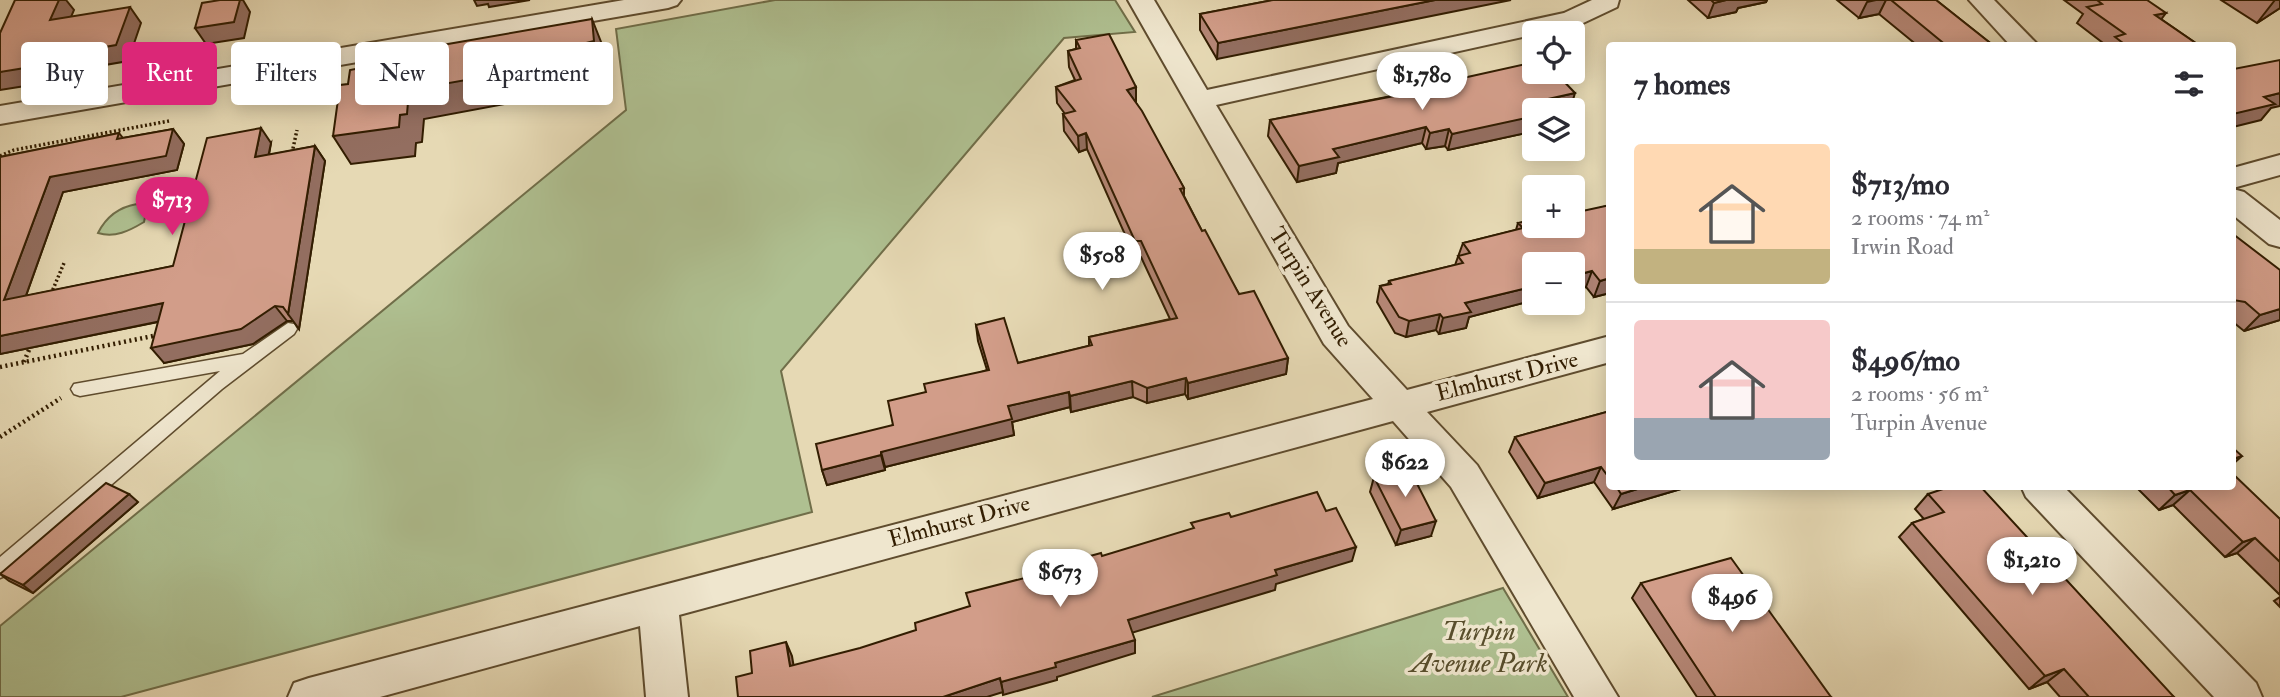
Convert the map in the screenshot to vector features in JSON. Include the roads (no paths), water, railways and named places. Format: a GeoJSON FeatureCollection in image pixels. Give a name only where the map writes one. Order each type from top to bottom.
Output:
{"type":"FeatureCollection","features":[{"type":"Feature","properties":{"kind":"street"},"geometry":{"type":"LineString","coordinates":[[0,115],[608,5],[668,0]]}},
{"type":"Feature","properties":{"kind":"street","name":"Turpin Avenue"},"geometry":{"type":"LineString","coordinates":[[1142,0],[1336,335],[1464,476],[1597,697]]}},
{"type":"Feature","properties":{"kind":"street"},"geometry":{"type":"LineString","coordinates":[[1981,1],[2021,42]]}},
{"type":"Feature","properties":{"kind":"street"},"geometry":{"type":"LineString","coordinates":[[1199,100],[1572,19],[1608,2]]}},
{"type":"Feature","properties":{"kind":"street"},"geometry":{"type":"LineString","coordinates":[[2236,177],[2280,165]]}},
{"type":"Feature","properties":{"kind":"street"},"geometry":{"type":"LineString","coordinates":[[2236,201],[2280,236]]}},
{"type":"Feature","properties":{"kind":"street","name":"Elmhurst Drive"},"geometry":{"type":"LineString","coordinates":[[309,697],[1606,350]]}},
{"type":"Feature","properties":{"kind":"street"},"geometry":{"type":"LineString","coordinates":[[2043,490],[2241,697]]}},
{"type":"Feature","properties":{"kind":"street"},"geometry":{"type":"LineString","coordinates":[[658,602],[667,697]]}},
{"type":"Feature","properties":{"kind":"lane"},"geometry":{"type":"LineString","coordinates":[[0,569],[248,359],[288,329]]}},
{"type":"Feature","properties":{"kind":"lane"},"geometry":{"type":"LineString","coordinates":[[80,389],[248,359]]}},
{"type":"Feature","properties":{"kind":"park label","name":"Turpin Avenue Park"},"geometry":{"type":"Point","coordinates":[1479,647]}}]}
